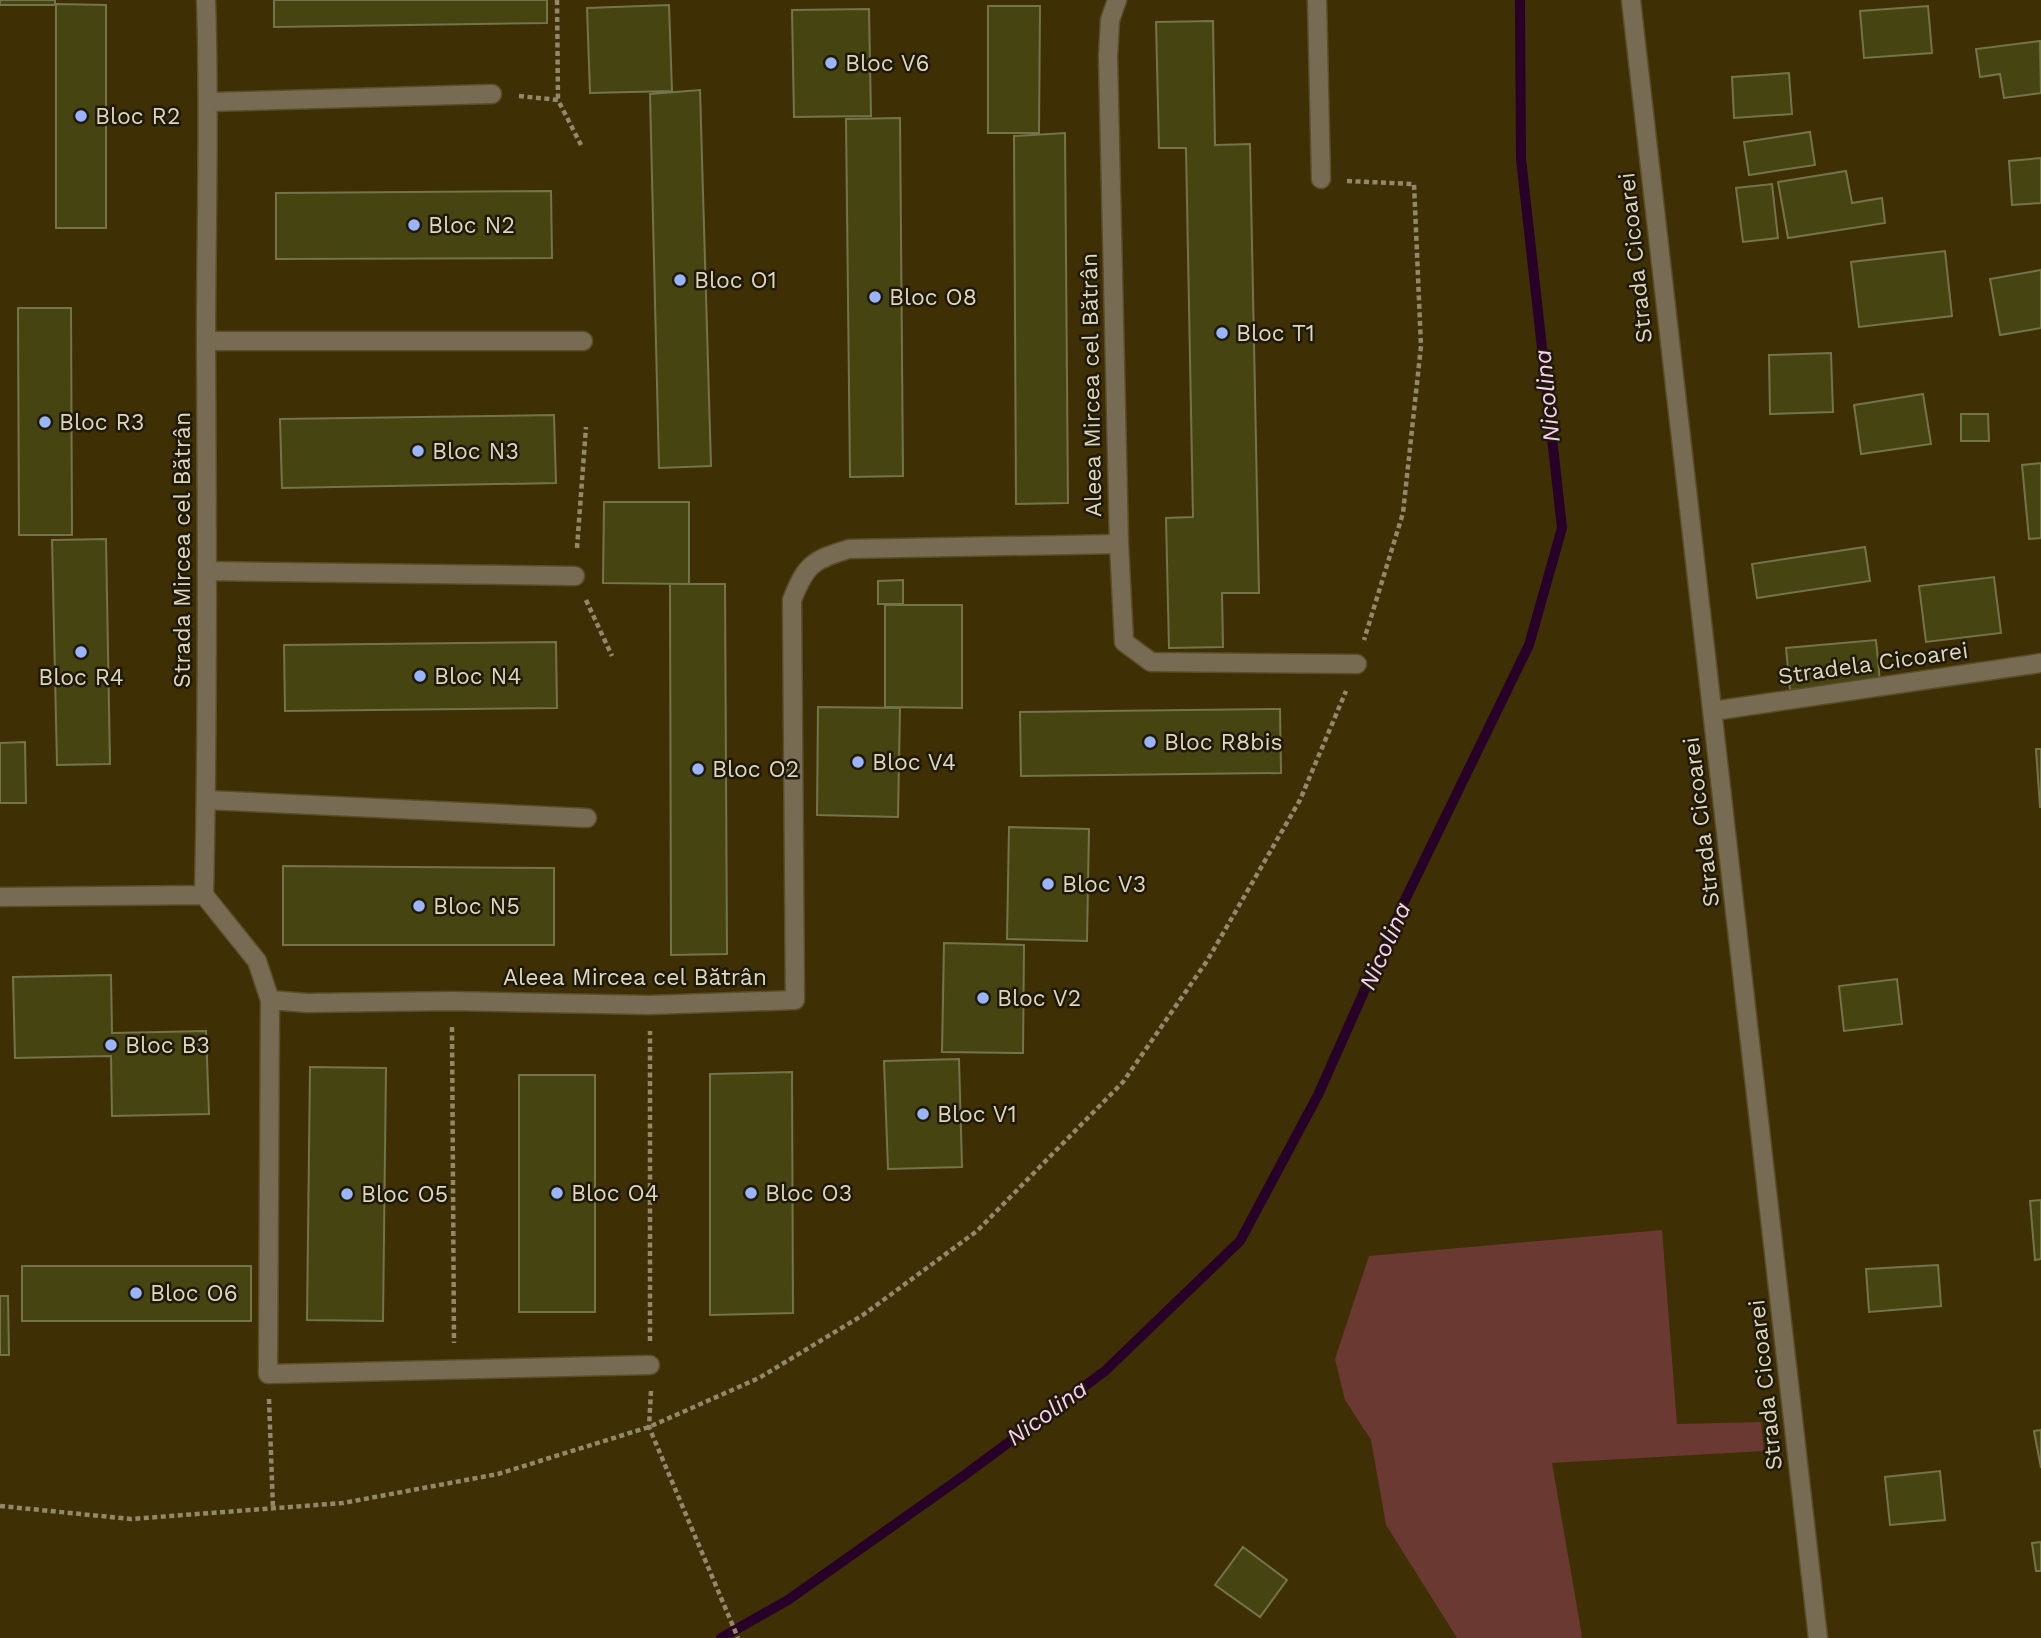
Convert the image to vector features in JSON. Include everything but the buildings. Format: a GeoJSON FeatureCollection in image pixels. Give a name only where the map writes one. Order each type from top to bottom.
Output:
{"type":"FeatureCollection","features":[{"type":"Feature","properties":{"kind":"street","name":"Strada Mircea cel Bătrân"},"geometry":{"type":"LineString","coordinates":[[204,895],[208,571],[206,341],[209,102],[206,0]]}},
{"type":"Feature","properties":{"kind":"street","name":"Aleea Mircea cel Bătrân"},"geometry":{"type":"LineString","coordinates":[[270,1000],[307,1003],[452,1001],[650,1005],[795,1000],[792,600],[800,578],[817,559],[849,549],[1119,544],[1108,57],[1110,20],[1117,0]]}},
{"type":"Feature","properties":{"kind":"street"},"geometry":{"type":"LineString","coordinates":[[1317,0],[1321,179]]}},
{"type":"Feature","properties":{"kind":"street","name":"Strada Cicoarei"},"geometry":{"type":"LineString","coordinates":[[1631,0],[1818,1638]]}},
{"type":"Feature","properties":{"kind":"street"},"geometry":{"type":"LineString","coordinates":[[209,102],[492,94]]}},
{"type":"Feature","properties":{"kind":"street"},"geometry":{"type":"LineString","coordinates":[[206,341],[583,341]]}},
{"type":"Feature","properties":{"kind":"street"},"geometry":{"type":"LineString","coordinates":[[1119,544],[1124,642],[1151,662],[1357,664]]}},
{"type":"Feature","properties":{"kind":"street"},"geometry":{"type":"LineString","coordinates":[[208,571],[575,576]]}},
{"type":"Feature","properties":{"kind":"street","name":"Stradela Cicoarei"},"geometry":{"type":"LineString","coordinates":[[1713,711],[2041,663]]}},
{"type":"Feature","properties":{"kind":"street"},"geometry":{"type":"LineString","coordinates":[[206,800],[587,818]]}},
{"type":"Feature","properties":{"kind":"street"},"geometry":{"type":"LineString","coordinates":[[0,897],[204,895],[257,961],[270,1000],[268,1374],[650,1365]]}},
{"type":"Feature","properties":{"kind":"path"},"geometry":{"type":"LineString","coordinates":[[557,0],[558,100],[581,145]]}},
{"type":"Feature","properties":{"kind":"path"},"geometry":{"type":"LineString","coordinates":[[492,94],[558,100]]}},
{"type":"Feature","properties":{"kind":"path"},"geometry":{"type":"LineString","coordinates":[[0,1506],[131,1519],[343,1503],[498,1474],[649,1427],[759,1378],[863,1315],[977,1231],[1123,1082],[1207,961],[1300,800],[1357,664],[1404,513],[1421,346],[1414,184],[1321,179]]}},
{"type":"Feature","properties":{"kind":"path"},"geometry":{"type":"LineString","coordinates":[[586,427],[575,576],[612,656]]}},
{"type":"Feature","properties":{"kind":"path"},"geometry":{"type":"LineString","coordinates":[[452,1001],[455,1371]]}},
{"type":"Feature","properties":{"kind":"path"},"geometry":{"type":"LineString","coordinates":[[650,1005],[649,1427],[738,1638]]}},
{"type":"Feature","properties":{"kind":"path"},"geometry":{"type":"LineString","coordinates":[[268,1374],[273,1509]]}},
{"type":"Feature","properties":{"kind":"shaded area"},"geometry":{"type":"Polygon","coordinates":[[[1662,1230],[1677,1424],[1761,1422],[1764,1451],[1552,1463],[1581,1638],[1457,1638],[1386,1525],[1371,1440],[1345,1400],[1335,1359],[1369,1256],[1662,1230]]]}},
{"type":"Feature","properties":{"kind":"waterway","name":"Nicolina"},"geometry":{"type":"LineString","coordinates":[[721,1638],[788,1600],[962,1477],[1105,1371],[1240,1241],[1318,1095],[1403,904],[1529,645],[1562,528],[1521,159],[1520,0]]}},
{"type":"Feature","properties":{"kind":"place","name":"Bloc V6"},"geometry":{"type":"Point","coordinates":[831,63]}},
{"type":"Feature","properties":{"kind":"place","name":"Bloc R2"},"geometry":{"type":"Point","coordinates":[81,116]}},
{"type":"Feature","properties":{"kind":"place","name":"Bloc N2"},"geometry":{"type":"Point","coordinates":[414,225]}},
{"type":"Feature","properties":{"kind":"place","name":"Bloc O1"},"geometry":{"type":"Point","coordinates":[680,280]}},
{"type":"Feature","properties":{"kind":"place","name":"Bloc O8"},"geometry":{"type":"Point","coordinates":[875,297]}},
{"type":"Feature","properties":{"kind":"place","name":"Bloc T1"},"geometry":{"type":"Point","coordinates":[1222,333]}},
{"type":"Feature","properties":{"kind":"place","name":"Bloc R3"},"geometry":{"type":"Point","coordinates":[45,422]}},
{"type":"Feature","properties":{"kind":"place","name":"Bloc N3"},"geometry":{"type":"Point","coordinates":[418,451]}},
{"type":"Feature","properties":{"kind":"place","name":"Bloc R4"},"geometry":{"type":"Point","coordinates":[81,652]}},
{"type":"Feature","properties":{"kind":"place","name":"Bloc N4"},"geometry":{"type":"Point","coordinates":[420,676]}},
{"type":"Feature","properties":{"kind":"place","name":"Bloc R8bis"},"geometry":{"type":"Point","coordinates":[1150,742]}},
{"type":"Feature","properties":{"kind":"place","name":"Bloc V4"},"geometry":{"type":"Point","coordinates":[858,762]}},
{"type":"Feature","properties":{"kind":"place","name":"Bloc O2"},"geometry":{"type":"Point","coordinates":[698,769]}},
{"type":"Feature","properties":{"kind":"place","name":"Bloc V3"},"geometry":{"type":"Point","coordinates":[1048,884]}},
{"type":"Feature","properties":{"kind":"place","name":"Bloc N5"},"geometry":{"type":"Point","coordinates":[419,906]}},
{"type":"Feature","properties":{"kind":"place","name":"Bloc V2"},"geometry":{"type":"Point","coordinates":[983,998]}},
{"type":"Feature","properties":{"kind":"place","name":"Bloc B3"},"geometry":{"type":"Point","coordinates":[111,1045]}},
{"type":"Feature","properties":{"kind":"place","name":"Bloc V1"},"geometry":{"type":"Point","coordinates":[923,1114]}},
{"type":"Feature","properties":{"kind":"place","name":"Bloc O4"},"geometry":{"type":"Point","coordinates":[557,1193]}},
{"type":"Feature","properties":{"kind":"place","name":"Bloc O3"},"geometry":{"type":"Point","coordinates":[751,1193]}},
{"type":"Feature","properties":{"kind":"place","name":"Bloc O5"},"geometry":{"type":"Point","coordinates":[347,1194]}},
{"type":"Feature","properties":{"kind":"place","name":"Bloc O6"},"geometry":{"type":"Point","coordinates":[136,1293]}}]}
